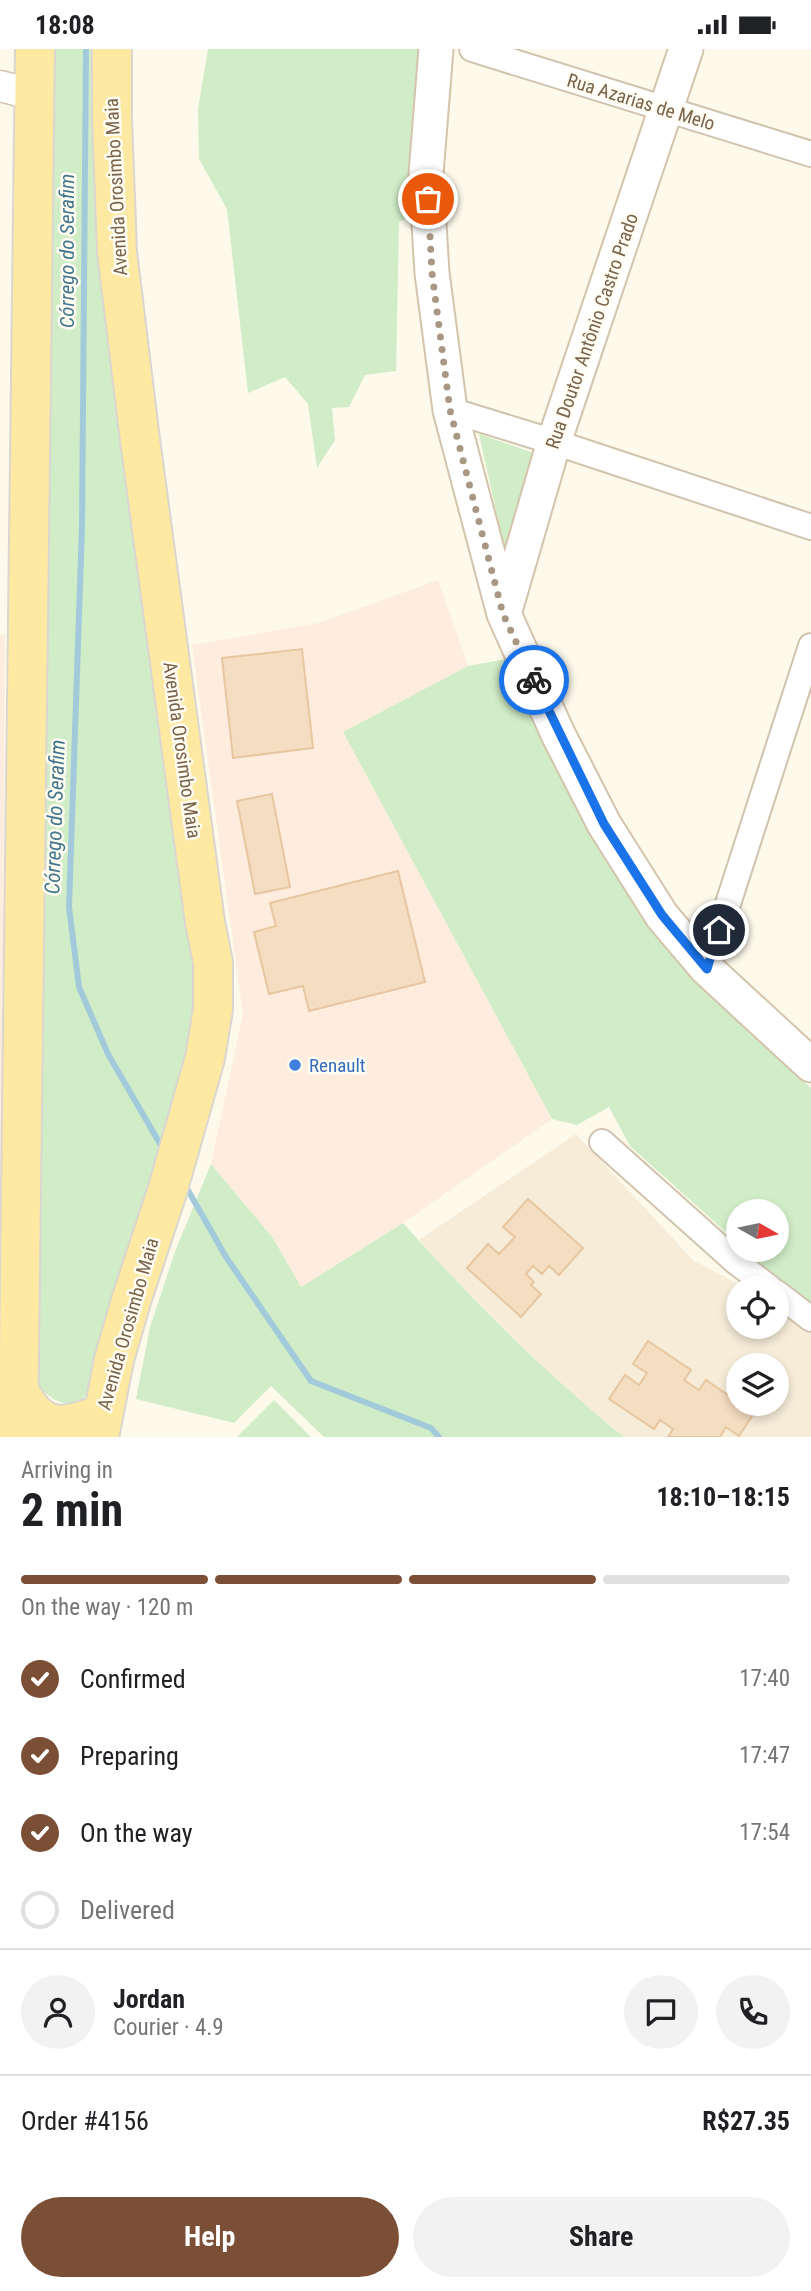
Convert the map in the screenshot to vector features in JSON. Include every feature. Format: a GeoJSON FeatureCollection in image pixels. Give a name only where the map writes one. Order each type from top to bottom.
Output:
{"type":"FeatureCollection","features":[{"type":"Feature","properties":{"kind":"main road"},"geometry":{"type":"LineString","coordinates":[[18,1437],[17,91],[35,49]]}},
{"type":"Feature","properties":{"kind":"main road","name":"Avenida Orosimbo Maia"},"geometry":{"type":"LineString","coordinates":[[101,1425],[127,1313],[189,1118],[205,1058],[213,1009],[213,963],[205,922],[117,252],[111,118],[112,49]]}},
{"type":"Feature","properties":{"kind":"main road"},"geometry":{"type":"LineString","coordinates":[[436,49],[426,174],[432,273],[450,410],[503,614],[558,734],[604,824],[662,915],[707,969],[811,1065]]}},
{"type":"Feature","properties":{"kind":"main road","name":"Rua Doutor Antônio Castro Prado"},"geometry":{"type":"LineString","coordinates":[[503,614],[554,442],[686,49]]}},
{"type":"Feature","properties":{"kind":"main road"},"geometry":{"type":"LineString","coordinates":[[18,1388],[27,1407],[47,1423],[66,1425],[82,1422],[101,1425]]}},
{"type":"Feature","properties":{"kind":"street","name":"Rua Azarias de Melo"},"geometry":{"type":"LineString","coordinates":[[472,49],[811,154]]}},
{"type":"Feature","properties":{"kind":"street"},"geometry":{"type":"LineString","coordinates":[[450,410],[811,527]]}},
{"type":"Feature","properties":{"kind":"street"},"geometry":{"type":"LineString","coordinates":[[707,969],[811,646]]}},
{"type":"Feature","properties":{"kind":"street"},"geometry":{"type":"LineString","coordinates":[[602,1142],[754,1276]]}},
{"type":"Feature","properties":{"kind":"street"},"geometry":{"type":"LineString","coordinates":[[789,1302],[811,1319]]}},
{"type":"Feature","properties":{"kind":"shaded area"},"geometry":{"type":"Polygon","coordinates":[[[438,580],[468,666],[343,732],[552,1119],[403,1223],[301,1287],[273,1238],[211,1164],[243,1014],[192,645],[319,623],[438,580]]]}},
{"type":"Feature","properties":{"kind":"shaded area"},"geometry":{"type":"Polygon","coordinates":[[[0,635],[5,635],[0,1434],[0,635]]]}},
{"type":"Feature","properties":{"kind":"shaded area"},"geometry":{"type":"Polygon","coordinates":[[[576,1134],[693,1260],[726,1278],[726,1339],[789,1339],[789,1318],[811,1334],[811,1437],[624,1437],[558,1382],[455,1280],[419,1240],[576,1134]]]}},
{"type":"Feature","properties":{"kind":"green space"},"geometry":{"type":"Polygon","coordinates":[[[47,49],[100,49],[202,1028],[91,1392],[73,1406],[55,1400],[36,1386],[47,49]]]}},
{"type":"Feature","properties":{"kind":"green space"},"geometry":{"type":"Polygon","coordinates":[[[208,49],[436,49],[416,215],[399,222],[396,371],[365,375],[349,407],[332,408],[335,440],[317,468],[308,404],[285,377],[248,393],[227,209],[199,159],[198,109],[208,49]]]}},
{"type":"Feature","properties":{"kind":"green space"},"geometry":{"type":"Polygon","coordinates":[[[479,434],[540,455],[506,556],[479,434]]]}},
{"type":"Feature","properties":{"kind":"green space"},"geometry":{"type":"Polygon","coordinates":[[[507,659],[638,913],[691,975],[811,1088],[811,1302],[789,1287],[789,1276],[775,1276],[759,1262],[789,1262],[789,1199],[726,1199],[726,1232],[630,1146],[609,1107],[577,1125],[552,1119],[343,732],[468,666],[507,659]]]}},
{"type":"Feature","properties":{"kind":"green space"},"geometry":{"type":"Polygon","coordinates":[[[211,1164],[273,1238],[301,1287],[403,1223],[509,1335],[624,1437],[324,1437],[271,1386],[234,1423],[136,1399],[150,1327],[176,1249],[211,1164]]]}},
{"type":"Feature","properties":{"kind":"green space"},"geometry":{"type":"Polygon","coordinates":[[[274,1400],[311,1437],[237,1437],[274,1400]]]}},
{"type":"Feature","properties":{"kind":"building"},"geometry":{"type":"Polygon","coordinates":[[[302,649],[313,748],[233,758],[222,658],[302,649]]]}},
{"type":"Feature","properties":{"kind":"building"},"geometry":{"type":"Polygon","coordinates":[[[272,794],[290,887],[255,894],[237,801],[272,794]]]}},
{"type":"Feature","properties":{"kind":"building"},"geometry":{"type":"Polygon","coordinates":[[[398,871],[425,982],[309,1011],[303,986],[269,994],[254,932],[276,926],[270,903],[398,871]]]}},
{"type":"Feature","properties":{"kind":"building"},"geometry":{"type":"Polygon","coordinates":[[[528,1199],[583,1248],[559,1275],[549,1266],[542,1274],[533,1266],[526,1274],[534,1282],[531,1285],[541,1294],[521,1317],[467,1268],[488,1244],[499,1254],[515,1237],[503,1227],[528,1199]]]}},
{"type":"Feature","properties":{"kind":"building"},"geometry":{"type":"Polygon","coordinates":[[[648,1341],[691,1370],[684,1380],[699,1390],[706,1380],[726,1394],[726,1416],[752,1416],[739,1436],[726,1427],[720,1437],[668,1437],[673,1429],[660,1420],[654,1429],[609,1399],[625,1375],[639,1385],[647,1373],[633,1364],[648,1341]]]}},
{"type":"Feature","properties":{"kind":"waterway","name":"Córrego do Serafim"},"geometry":{"type":"LineString","coordinates":[[86,49],[82,527],[69,907],[79,987],[108,1054],[163,1149]]}},
{"type":"Feature","properties":{"kind":"waterway","name":"Córrego do Serafim"},"geometry":{"type":"LineString","coordinates":[[185,1185],[226,1257],[311,1381],[431,1428],[439,1437]]}},
{"type":"Feature","properties":{"kind":"way so far"},"geometry":{"type":"LineString","coordinates":[[428,199],[432,273],[450,410],[503,614],[534,680]]}},
{"type":"Feature","properties":{"kind":"place","name":"Renault"},"geometry":{"type":"Point","coordinates":[295,1065]}},
{"type":"Feature","properties":{"kind":"route"},"geometry":{"type":"LineString","coordinates":[[534,680],[604,824],[662,915],[707,969],[719,930]]}}]}
